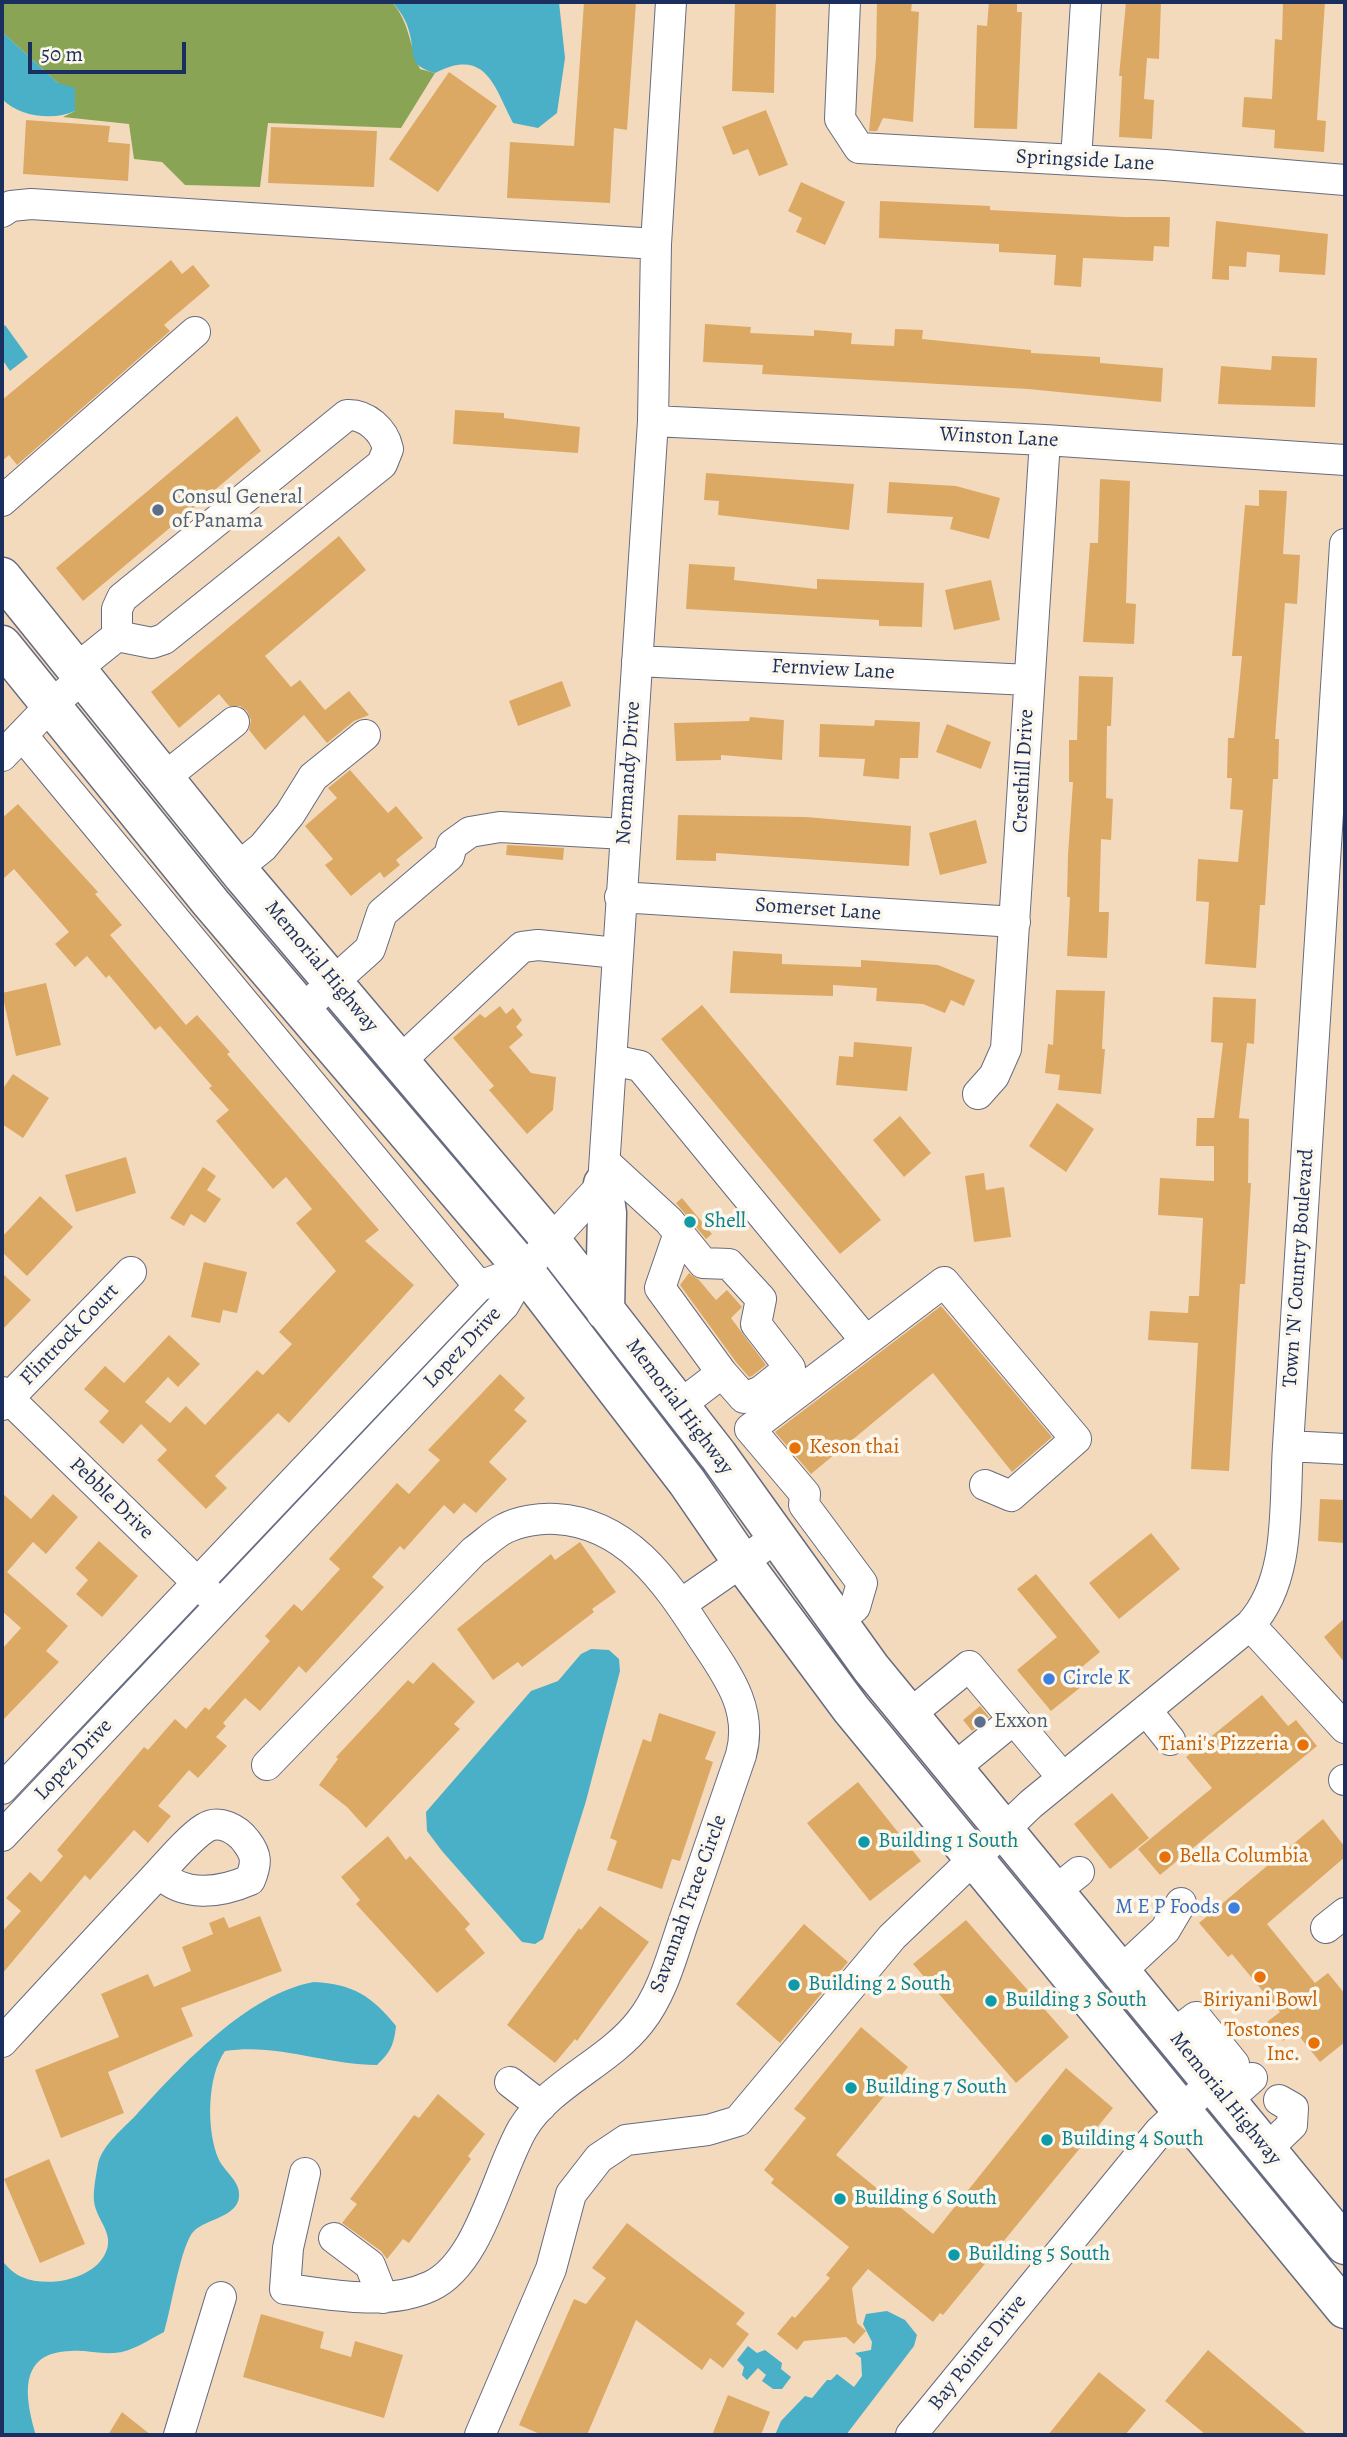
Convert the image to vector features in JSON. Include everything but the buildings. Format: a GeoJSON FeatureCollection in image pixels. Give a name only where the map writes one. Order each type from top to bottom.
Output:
{"type":"FeatureCollection","features":[{"type":"Feature","properties":{"kind":"main road","name":"Memorial Highway"},"geometry":{"type":"LineString","coordinates":[[2,577],[237,868],[550,1239],[718,1455],[837,1622],[953,1769],[1024,1822],[1066,1882],[1120,1972],[1172,2035],[1231,2081],[1266,2150],[1345,2245]]}},
{"type":"Feature","properties":{"kind":"main road","name":"Memorial Highway"},"geometry":{"type":"LineString","coordinates":[[2,645],[302,1010],[524,1270],[687,1482],[742,1562],[851,1709],[1345,2309]]}},
{"type":"Feature","properties":{"kind":"main road"},"geometry":{"type":"LineString","coordinates":[[605,1174],[606,1311]]}},
{"type":"Feature","properties":{"kind":"street","name":"Normandy Drive"},"geometry":{"type":"LineString","coordinates":[[605,1174],[620,897],[653,421],[656,244],[671,2]]}},
{"type":"Feature","properties":{"kind":"street","name":"Springside Lane"},"geometry":{"type":"LineString","coordinates":[[845,2],[840,119],[859,148],[1076,160],[1345,180]]}},
{"type":"Feature","properties":{"kind":"street"},"geometry":{"type":"LineString","coordinates":[[1076,160],[1086,2]]}},
{"type":"Feature","properties":{"kind":"street"},"geometry":{"type":"LineString","coordinates":[[2,212],[11,206],[31,204],[656,244]]}},
{"type":"Feature","properties":{"kind":"street"},"geometry":{"type":"LineString","coordinates":[[2,500],[195,332]]}},
{"type":"Feature","properties":{"kind":"street"},"geometry":{"type":"LineString","coordinates":[[117,636],[152,643],[164,639],[382,464],[388,449],[383,436],[368,419],[353,415],[342,417],[122,598],[117,609],[117,636],[12,745],[479,1286]]}},
{"type":"Feature","properties":{"kind":"street","name":"Winston Lane"},"geometry":{"type":"LineString","coordinates":[[653,421],[1045,440],[1345,460]]}},
{"type":"Feature","properties":{"kind":"street","name":"Cresthill Drive"},"geometry":{"type":"LineString","coordinates":[[978,1094],[994,1076],[1006,1049],[1045,440]]}},
{"type":"Feature","properties":{"kind":"street","name":"Town 'N' Country Boulevard"},"geometry":{"type":"LineString","coordinates":[[480,2435],[551,2269],[571,2194],[591,2166],[614,2145],[626,2140],[708,2130],[738,2121],[892,1937],[975,1858],[1024,1822],[1063,1778],[1250,1625],[1271,1593],[1279,1564],[1288,1446],[1345,544]]}},
{"type":"Feature","properties":{"kind":"street","name":"Fernview Lane"},"geometry":{"type":"LineString","coordinates":[[637,661],[1029,680]]}},
{"type":"Feature","properties":{"kind":"street"},"geometry":{"type":"LineString","coordinates":[[164,778],[234,722]]}},
{"type":"Feature","properties":{"kind":"street"},"geometry":{"type":"LineString","coordinates":[[237,868],[263,847],[290,814],[313,777],[365,735]]}},
{"type":"Feature","properties":{"kind":"street"},"geometry":{"type":"LineString","coordinates":[[302,1010],[370,949],[382,913],[449,856],[452,845],[470,832],[500,827],[625,834]]}},
{"type":"Feature","properties":{"kind":"street","name":"Somerset Lane"},"geometry":{"type":"LineString","coordinates":[[620,897],[1015,922]]}},
{"type":"Feature","properties":{"kind":"street"},"geometry":{"type":"LineString","coordinates":[[400,1061],[522,947],[538,945],[617,953]]}},
{"type":"Feature","properties":{"kind":"street"},"geometry":{"type":"LineString","coordinates":[[612,1059],[640,1066],[866,1341]]}},
{"type":"Feature","properties":{"kind":"street"},"geometry":{"type":"LineString","coordinates":[[524,1270],[605,1174],[679,1233],[703,1263],[729,1264],[761,1299],[756,1324],[789,1368],[761,1391],[744,1398],[722,1373],[660,1288],[679,1233]]}},
{"type":"Feature","properties":{"kind":"street","name":"Lopez Drive"},"geometry":{"type":"LineString","coordinates":[[2,1789],[479,1286],[524,1270]]}},
{"type":"Feature","properties":{"kind":"street","name":"Lopez Drive"},"geometry":{"type":"LineString","coordinates":[[2,1836],[504,1305],[524,1270]]}},
{"type":"Feature","properties":{"kind":"street","name":"Flintrock Court"},"geometry":{"type":"LineString","coordinates":[[4,1398],[131,1272]]}},
{"type":"Feature","properties":{"kind":"street"},"geometry":{"type":"LineString","coordinates":[[718,1455],[944,1282],[1076,1439],[1011,1496],[985,1485]]}},
{"type":"Feature","properties":{"kind":"street"},"geometry":{"type":"LineString","coordinates":[[680,1405],[722,1373]]}},
{"type":"Feature","properties":{"kind":"street","name":"Pebble Drive"},"geometry":{"type":"LineString","coordinates":[[4,1398],[221,1605]]}},
{"type":"Feature","properties":{"kind":"street"},"geometry":{"type":"LineString","coordinates":[[750,1429],[805,1494],[804,1505],[862,1583],[855,1607],[837,1622]]}},
{"type":"Feature","properties":{"kind":"street"},"geometry":{"type":"LineString","coordinates":[[1288,1446],[1345,1449]]}},
{"type":"Feature","properties":{"kind":"street","name":"Savannah Trace Circle"},"geometry":{"type":"LineString","coordinates":[[267,1765],[474,1551],[505,1528],[540,1518],[573,1520],[612,1534],[642,1555],[681,1604],[728,1677],[741,1702],[745,1726],[741,1755],[651,2007],[615,2048],[541,2106],[526,2125],[508,2155],[479,2228],[459,2261],[431,2286],[383,2298],[285,2289],[288,2248],[305,2173]]}},
{"type":"Feature","properties":{"kind":"street"},"geometry":{"type":"LineString","coordinates":[[681,1604],[742,1562],[822,1529]]}},
{"type":"Feature","properties":{"kind":"street"},"geometry":{"type":"LineString","coordinates":[[1250,1625],[1345,1728]]}},
{"type":"Feature","properties":{"kind":"street"},"geometry":{"type":"LineString","coordinates":[[909,1714],[969,1666],[1063,1778]]}},
{"type":"Feature","properties":{"kind":"street"},"geometry":{"type":"LineString","coordinates":[[1146,1710],[1170,1741]]}},
{"type":"Feature","properties":{"kind":"street"},"geometry":{"type":"LineString","coordinates":[[953,1769],[1013,1720]]}},
{"type":"Feature","properties":{"kind":"street"},"geometry":{"type":"LineString","coordinates":[[2,2042],[159,1873]]}},
{"type":"Feature","properties":{"kind":"street"},"geometry":{"type":"LineString","coordinates":[[1120,1972],[1165,1930],[1181,1903]]}},
{"type":"Feature","properties":{"kind":"street","name":"Bay Pointe Drive"},"geometry":{"type":"LineString","coordinates":[[911,2435],[1180,2109],[1231,2081]]}},
{"type":"Feature","properties":{"kind":"street"},"geometry":{"type":"LineString","coordinates":[[510,2082],[541,2106]]}},
{"type":"Feature","properties":{"kind":"street"},"geometry":{"type":"LineString","coordinates":[[1266,2150],[1292,2126],[1293,2108],[1279,2100]]}},
{"type":"Feature","properties":{"kind":"street"},"geometry":{"type":"LineString","coordinates":[[334,2238],[370,2265],[383,2298]]}},
{"type":"Feature","properties":{"kind":"street"},"geometry":{"type":"LineString","coordinates":[[179,2435],[221,2297]]}},
{"type":"Feature","properties":{"kind":"green space"},"geometry":{"type":"Polygon","coordinates":[[[2,2],[392,2],[406,26],[420,69],[435,73],[401,128],[268,123],[260,187],[185,185],[162,162],[134,159],[129,124],[63,117],[75,111],[58,83],[2,32],[2,2]]]}},
{"type":"Feature","properties":{"kind":"water"},"geometry":{"type":"Polygon","coordinates":[[[392,2],[559,2],[565,58],[557,113],[538,128],[513,123],[493,84],[486,74],[477,68],[466,65],[452,66],[435,73],[420,66],[414,58],[406,23],[392,2]]]}},
{"type":"Feature","properties":{"kind":"water"},"geometry":{"type":"Polygon","coordinates":[[[2,32],[58,83],[75,88],[75,111],[57,116],[37,116],[18,110],[2,99],[2,32]]]}},
{"type":"Feature","properties":{"kind":"water"},"geometry":{"type":"Polygon","coordinates":[[[5,325],[28,357],[10,371],[2,359],[2,328],[5,325]]]}},
{"type":"Feature","properties":{"kind":"water"},"geometry":{"type":"Polygon","coordinates":[[[591,1649],[609,1650],[619,1659],[620,1671],[586,1801],[543,1939],[535,1944],[522,1942],[427,1831],[426,1812],[531,1691],[558,1681],[581,1654],[591,1649]]]}},
{"type":"Feature","properties":{"kind":"water"},"geometry":{"type":"Polygon","coordinates":[[[314,1982],[351,1989],[379,2007],[396,2026],[389,2052],[377,2065],[264,2050],[225,2051],[215,2074],[210,2119],[219,2160],[238,2187],[239,2197],[233,2209],[199,2227],[189,2238],[164,2332],[121,2352],[71,2351],[54,2353],[41,2359],[33,2368],[28,2392],[36,2435],[2,2435],[2,2261],[19,2276],[43,2282],[67,2280],[89,2271],[97,2264],[104,2256],[108,2241],[94,2201],[94,2188],[100,2157],[109,2144],[194,2054],[240,2016],[289,1989],[314,1982]]]}},
{"type":"Feature","properties":{"kind":"water"},"geometry":{"type":"Polygon","coordinates":[[[887,2311],[905,2320],[917,2335],[914,2346],[846,2435],[775,2435],[781,2421],[805,2396],[812,2398],[827,2380],[837,2374],[854,2387],[862,2376],[861,2358],[855,2353],[871,2350],[872,2342],[863,2324],[866,2314],[887,2311]]]}},
{"type":"Feature","properties":{"kind":"water"},"geometry":{"type":"Polygon","coordinates":[[[748,2346],[757,2353],[765,2350],[782,2363],[781,2369],[791,2377],[782,2389],[773,2389],[762,2381],[766,2375],[758,2368],[747,2380],[742,2375],[744,2367],[737,2360],[748,2346]]]}},
{"type":"Feature","properties":{"kind":"place","name":"Consul General of Panama"},"geometry":{"type":"Point","coordinates":[158,510]}},
{"type":"Feature","properties":{"kind":"place","name":"Shell"},"geometry":{"type":"Point","coordinates":[690,1222]}},
{"type":"Feature","properties":{"kind":"place","name":"Keson thai"},"geometry":{"type":"Point","coordinates":[795,1448]}},
{"type":"Feature","properties":{"kind":"place","name":"Circle K"},"geometry":{"type":"Point","coordinates":[1049,1679]}},
{"type":"Feature","properties":{"kind":"place","name":"Exxon"},"geometry":{"type":"Point","coordinates":[980,1722]}},
{"type":"Feature","properties":{"kind":"place","name":"Tiani's Pizzeria"},"geometry":{"type":"Point","coordinates":[1303,1745]}},
{"type":"Feature","properties":{"kind":"place","name":"Building 1 South"},"geometry":{"type":"Point","coordinates":[864,1842]}},
{"type":"Feature","properties":{"kind":"place","name":"Bella Columbia"},"geometry":{"type":"Point","coordinates":[1165,1857]}},
{"type":"Feature","properties":{"kind":"place","name":"M E P Foods"},"geometry":{"type":"Point","coordinates":[1234,1908]}},
{"type":"Feature","properties":{"kind":"place","name":"Biriyani Bowl"},"geometry":{"type":"Point","coordinates":[1260,1977]}},
{"type":"Feature","properties":{"kind":"place","name":"Building 2 South"},"geometry":{"type":"Point","coordinates":[794,1985]}},
{"type":"Feature","properties":{"kind":"place","name":"Building 3 South"},"geometry":{"type":"Point","coordinates":[991,2001]}},
{"type":"Feature","properties":{"kind":"place","name":"Tostones Inc."},"geometry":{"type":"Point","coordinates":[1314,2043]}},
{"type":"Feature","properties":{"kind":"place","name":"Building 7 South"},"geometry":{"type":"Point","coordinates":[851,2088]}},
{"type":"Feature","properties":{"kind":"place","name":"Building 4 South"},"geometry":{"type":"Point","coordinates":[1047,2140]}},
{"type":"Feature","properties":{"kind":"place","name":"Building 6 South"},"geometry":{"type":"Point","coordinates":[840,2199]}},
{"type":"Feature","properties":{"kind":"place","name":"Building 5 South"},"geometry":{"type":"Point","coordinates":[954,2255]}}]}
